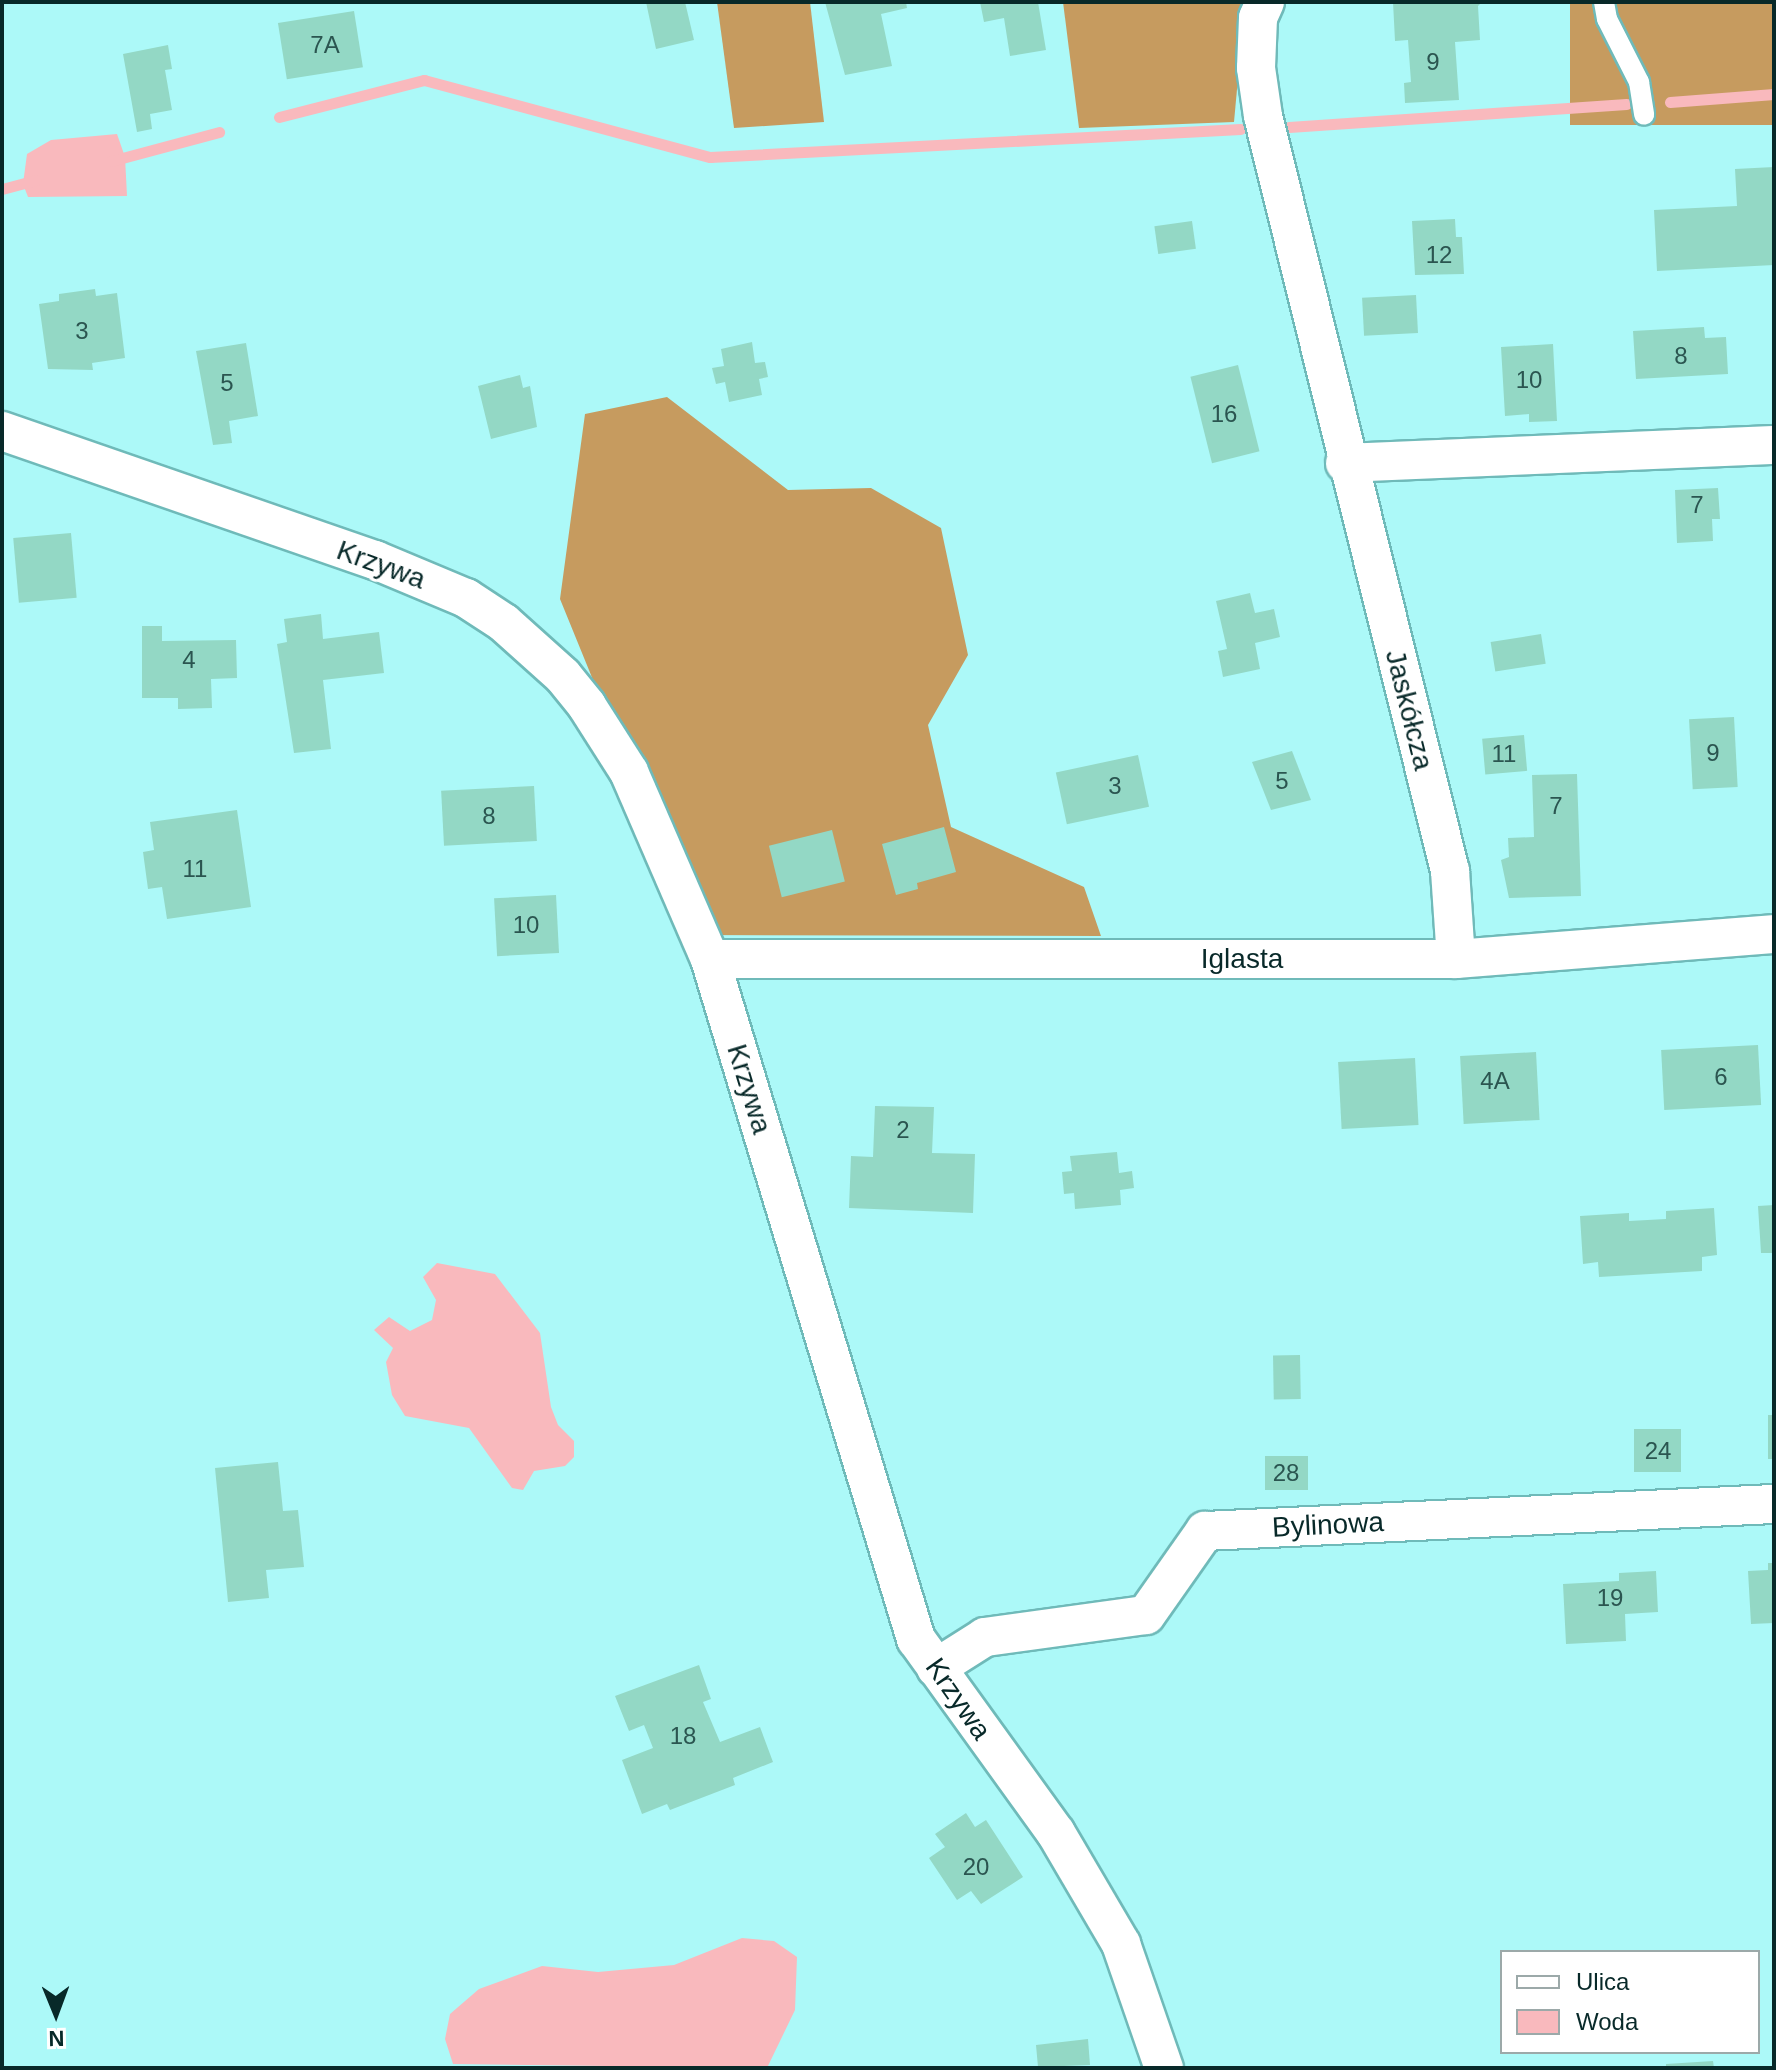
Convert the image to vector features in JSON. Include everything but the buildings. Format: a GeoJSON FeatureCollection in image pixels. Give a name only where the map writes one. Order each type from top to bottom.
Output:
{"type":"FeatureCollection","features":[{"type":"Feature","properties":{"kind":"street","name":"Jaskółcza"},"geometry":{"type":"LineString","coordinates":[[1265,2],[1258,18],[1256,68],[1263,116],[1345,463],[1450,871],[1456,959]]}},
{"type":"Feature","properties":{"kind":"street","name":"Krzywa"},"geometry":{"type":"LineString","coordinates":[[2,431],[375,560],[466,598],[504,623],[563,676],[629,772],[710,959],[900,1595],[916,1639],[1056,1833],[1114,1932],[1164,2068]]}},
{"type":"Feature","properties":{"kind":"street"},"geometry":{"type":"LineString","coordinates":[[1345,463],[1774,445]]}},
{"type":"Feature","properties":{"kind":"street","name":"Iglasta"},"geometry":{"type":"LineString","coordinates":[[710,959],[1456,959],[1774,934]]}},
{"type":"Feature","properties":{"kind":"street","name":"Bylinowa"},"geometry":{"type":"LineString","coordinates":[[936,1668],[985,1637],[1146,1615],[1205,1531],[1774,1504]]}},
{"type":"Feature","properties":{"kind":"lane"},"geometry":{"type":"LineString","coordinates":[[1604,2],[1607,19],[1639,82],[1644,115]]}},
{"type":"Feature","properties":{"kind":"shaded area"},"geometry":{"type":"Polygon","coordinates":[[[717,2],[810,2],[824,122],[734,128],[717,2]]]}},
{"type":"Feature","properties":{"kind":"shaded area"},"geometry":{"type":"Polygon","coordinates":[[[1063,2],[1245,2],[1234,122],[1079,128],[1063,2]]]}},
{"type":"Feature","properties":{"kind":"shaded area"},"geometry":{"type":"Polygon","coordinates":[[[1570,2],[1774,2],[1774,125],[1570,125],[1570,2]]]}},
{"type":"Feature","properties":{"kind":"shaded area"},"geometry":{"type":"Polygon","coordinates":[[[667,397],[788,490],[871,488],[941,528],[968,655],[928,725],[951,827],[1084,887],[1101,936],[697,935],[560,599],[585,414],[667,397]]]}},
{"type":"Feature","properties":{"kind":"water"},"geometry":{"type":"Polygon","coordinates":[[[117,134],[125,157],[127,196],[28,197],[23,184],[27,154],[51,140],[117,134]]]}},
{"type":"Feature","properties":{"kind":"water"},"geometry":{"type":"Polygon","coordinates":[[[437,1263],[495,1274],[540,1333],[551,1407],[558,1425],[574,1441],[574,1457],[565,1466],[534,1471],[523,1490],[512,1488],[469,1428],[405,1416],[392,1395],[386,1362],[393,1348],[374,1330],[389,1317],[410,1331],[432,1320],[436,1300],[423,1277],[437,1263]]]}},
{"type":"Feature","properties":{"kind":"water"},"geometry":{"type":"Polygon","coordinates":[[[742,1938],[774,1941],[797,1957],[795,2010],[767,2068],[453,2064],[445,2039],[450,2014],[479,1989],[542,1966],[598,1972],[674,1965],[742,1938]]]}},
{"type":"Feature","properties":{"kind":"waterway"},"geometry":{"type":"LineString","coordinates":[[279,117],[424,80],[710,157],[1240,129]]}},
{"type":"Feature","properties":{"kind":"waterway"},"geometry":{"type":"LineString","coordinates":[[1670,102],[1774,94]]}},
{"type":"Feature","properties":{"kind":"waterway"},"geometry":{"type":"LineString","coordinates":[[1289,127],[1626,104]]}},
{"type":"Feature","properties":{"kind":"waterway"},"geometry":{"type":"LineString","coordinates":[[111,161],[219,132]]}},
{"type":"Feature","properties":{"kind":"waterway"},"geometry":{"type":"LineString","coordinates":[[2,189],[36,180]]}}]}
